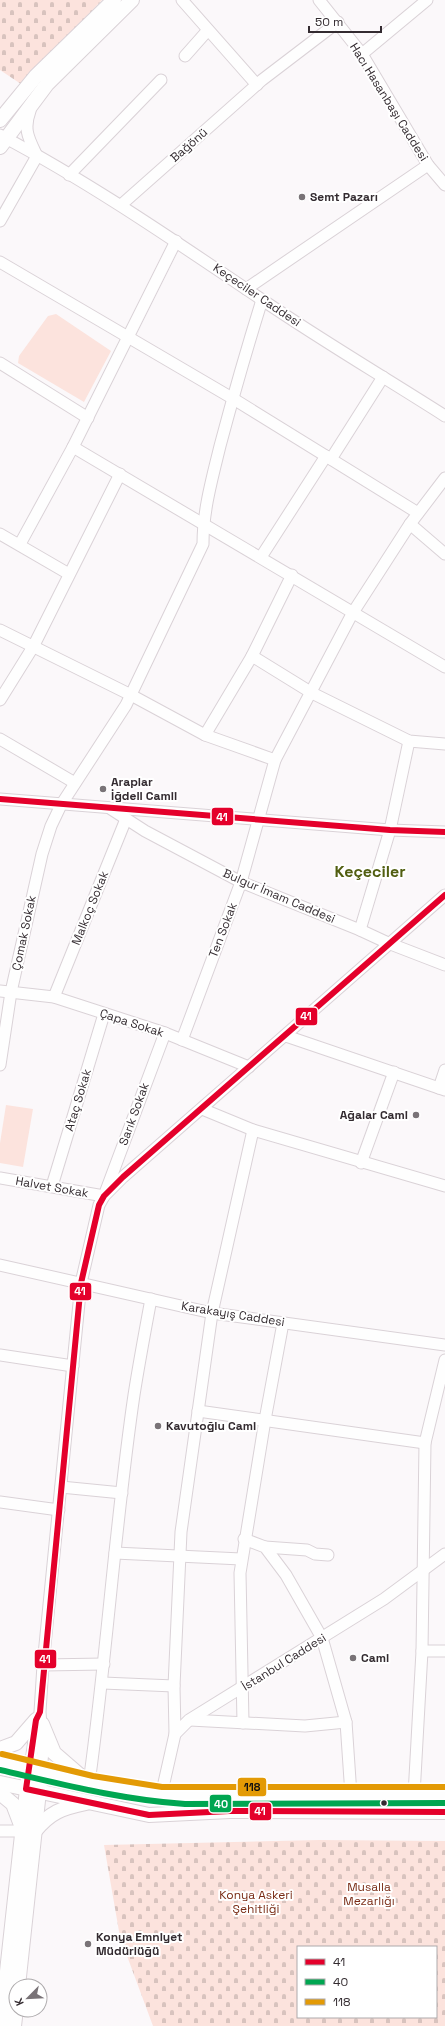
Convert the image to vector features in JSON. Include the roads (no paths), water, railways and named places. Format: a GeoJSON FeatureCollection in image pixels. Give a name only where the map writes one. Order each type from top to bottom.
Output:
{"type":"FeatureCollection","features":[{"type":"Feature","properties":{"kind":"main road"},"geometry":{"type":"LineString","coordinates":[[0,120],[36,76],[114,0]]}},
{"type":"Feature","properties":{"kind":"main road"},"geometry":{"type":"LineString","coordinates":[[2,140],[47,84],[132,0]]}},
{"type":"Feature","properties":{"kind":"main road"},"geometry":{"type":"LineString","coordinates":[[0,1749],[16,1743],[39,1719],[54,1753],[89,1783]]}},
{"type":"Feature","properties":{"kind":"main road"},"geometry":{"type":"LineString","coordinates":[[0,1762],[124,1792],[161,1796],[445,1795]]}},
{"type":"Feature","properties":{"kind":"main road"},"geometry":{"type":"LineString","coordinates":[[1,2026],[2,1998],[28,1831],[35,1770]]}},
{"type":"Feature","properties":{"kind":"main road"},"geometry":{"type":"LineString","coordinates":[[0,1783],[149,1815],[230,1811],[445,1812]]}},
{"type":"Feature","properties":{"kind":"main road"},"geometry":{"type":"LineString","coordinates":[[0,1792],[17,1811],[28,1831],[19,1978]]}},
{"type":"Feature","properties":{"kind":"main road"},"geometry":{"type":"LineString","coordinates":[[28,1831],[55,1812],[91,1802]]}},
{"type":"Feature","properties":{"kind":"street"},"geometry":{"type":"LineString","coordinates":[[182,0],[257,85]]}},
{"type":"Feature","properties":{"kind":"street","name":"Hacı Hasanbaşı Caddesi"},"geometry":{"type":"LineString","coordinates":[[319,0],[362,54],[428,165],[445,185]]}},
{"type":"Feature","properties":{"kind":"street"},"geometry":{"type":"LineString","coordinates":[[362,54],[427,0]]}},
{"type":"Feature","properties":{"kind":"street","name":"Bağönü"},"geometry":{"type":"LineString","coordinates":[[121,205],[257,85],[338,22]]}},
{"type":"Feature","properties":{"kind":"street"},"geometry":{"type":"LineString","coordinates":[[185,56],[208,30]]}},
{"type":"Feature","properties":{"kind":"street"},"geometry":{"type":"LineString","coordinates":[[69,175],[161,80]]}},
{"type":"Feature","properties":{"kind":"street"},"geometry":{"type":"LineString","coordinates":[[0,221],[37,156],[28,138],[26,122],[35,100]]}},
{"type":"Feature","properties":{"kind":"street","name":"Keçeciler Caddesi"},"geometry":{"type":"LineString","coordinates":[[2,140],[37,156],[121,205],[262,300],[445,416]]}},
{"type":"Feature","properties":{"kind":"street"},"geometry":{"type":"LineString","coordinates":[[246,289],[428,165]]}},
{"type":"Feature","properties":{"kind":"street"},"geometry":{"type":"LineString","coordinates":[[20,544],[88,418],[176,241]]}},
{"type":"Feature","properties":{"kind":"street"},"geometry":{"type":"LineString","coordinates":[[0,262],[232,398],[418,513]]}},
{"type":"Feature","properties":{"kind":"street","name":"Çomak Sokak"},"geometry":{"type":"LineString","coordinates":[[0,1065],[6,991],[42,854],[61,805],[131,695],[203,544],[203,522],[210,487],[232,398],[262,300]]}},
{"type":"Feature","properties":{"kind":"street"},"geometry":{"type":"LineString","coordinates":[[0,362],[88,418]]}},
{"type":"Feature","properties":{"kind":"street"},"geometry":{"type":"LineString","coordinates":[[261,557],[384,377]]}},
{"type":"Feature","properties":{"kind":"street"},"geometry":{"type":"LineString","coordinates":[[73,447],[203,522],[292,575],[352,614],[445,668]]}},
{"type":"Feature","properties":{"kind":"street"},"geometry":{"type":"LineString","coordinates":[[0,700],[33,647],[120,474]]}},
{"type":"Feature","properties":{"kind":"street","name":"Ten Sokak"},"geometry":{"type":"LineString","coordinates":[[182,1040],[241,882],[260,819],[275,760],[312,693],[352,614],[410,524],[445,478]]}},
{"type":"Feature","properties":{"kind":"street"},"geometry":{"type":"LineString","coordinates":[[410,524],[445,554]]}},
{"type":"Feature","properties":{"kind":"street"},"geometry":{"type":"LineString","coordinates":[[0,534],[20,544],[69,574]]}},
{"type":"Feature","properties":{"kind":"street"},"geometry":{"type":"LineString","coordinates":[[206,735],[252,656],[292,575]]}},
{"type":"Feature","properties":{"kind":"street"},"geometry":{"type":"LineString","coordinates":[[0,630],[131,695],[206,735],[275,760]]}},
{"type":"Feature","properties":{"kind":"street"},"geometry":{"type":"LineString","coordinates":[[252,656],[312,693],[410,741],[445,744]]}},
{"type":"Feature","properties":{"kind":"street"},"geometry":{"type":"LineString","coordinates":[[0,739],[75,783]]}},
{"type":"Feature","properties":{"kind":"street"},"geometry":{"type":"LineString","coordinates":[[360,930],[390,830],[410,741]]}},
{"type":"Feature","properties":{"kind":"street"},"geometry":{"type":"LineString","coordinates":[[0,799],[390,830],[445,832]]}},
{"type":"Feature","properties":{"kind":"street","name":"Bulgur İmam Caddesi"},"geometry":{"type":"LineString","coordinates":[[109,808],[165,842],[241,882],[360,930],[388,943],[445,964]]}},
{"type":"Feature","properties":{"kind":"street","name":"Malkoç Sokak"},"geometry":{"type":"LineString","coordinates":[[54,997],[126,819]]}},
{"type":"Feature","properties":{"kind":"street"},"geometry":{"type":"LineString","coordinates":[[104,1196],[286,1036],[388,943],[445,895]]}},
{"type":"Feature","properties":{"kind":"street"},"geometry":{"type":"LineString","coordinates":[[433,905],[445,910]]}},
{"type":"Feature","properties":{"kind":"street","name":"Çapa Sokak"},"geometry":{"type":"LineString","coordinates":[[6,991],[54,997],[165,1033],[249,1067]]}},
{"type":"Feature","properties":{"kind":"street","name":"Ataç Sokak"},"geometry":{"type":"LineString","coordinates":[[52,1186],[104,1014]]}},
{"type":"Feature","properties":{"kind":"street","name":"Sarık Sokak"},"geometry":{"type":"LineString","coordinates":[[35,1770],[43,1751],[39,1719],[81,1283],[95,1215],[104,1196],[165,1033]]}},
{"type":"Feature","properties":{"kind":"street"},"geometry":{"type":"LineString","coordinates":[[286,1036],[442,1089],[445,1070]]}},
{"type":"Feature","properties":{"kind":"street"},"geometry":{"type":"LineString","coordinates":[[362,1163],[394,1072]]}},
{"type":"Feature","properties":{"kind":"street"},"geometry":{"type":"LineString","coordinates":[[202,1109],[253,1130],[445,1186]]}},
{"type":"Feature","properties":{"kind":"street"},"geometry":{"type":"LineString","coordinates":[[161,1796],[175,1734],[174,1686],[180,1558],[198,1411],[212,1314],[253,1130]]}},
{"type":"Feature","properties":{"kind":"street","name":"Halvet Sokak"},"geometry":{"type":"LineString","coordinates":[[0,1178],[104,1196]]}},
{"type":"Feature","properties":{"kind":"street","name":"Karakayış Caddesi"},"geometry":{"type":"LineString","coordinates":[[0,1265],[212,1314],[445,1345]]}},
{"type":"Feature","properties":{"kind":"street"},"geometry":{"type":"LineString","coordinates":[[89,1783],[103,1683],[115,1553],[134,1394],[151,1299]]}},
{"type":"Feature","properties":{"kind":"street"},"geometry":{"type":"LineString","coordinates":[[243,1723],[241,1559],[264,1420],[283,1323]]}},
{"type":"Feature","properties":{"kind":"street"},"geometry":{"type":"LineString","coordinates":[[0,1355],[73,1366]]}},
{"type":"Feature","properties":{"kind":"street"},"geometry":{"type":"LineString","coordinates":[[414,1795],[422,1651],[425,1443],[445,1360]]}},
{"type":"Feature","properties":{"kind":"street"},"geometry":{"type":"LineString","coordinates":[[198,1411],[425,1443]]}},
{"type":"Feature","properties":{"kind":"street"},"geometry":{"type":"LineString","coordinates":[[61,1487],[122,1493]]}},
{"type":"Feature","properties":{"kind":"street"},"geometry":{"type":"LineString","coordinates":[[0,1502],[59,1510]]}},
{"type":"Feature","properties":{"kind":"street"},"geometry":{"type":"LineString","coordinates":[[244,1539],[265,1547],[306,1550],[315,1554],[328,1555]]}},
{"type":"Feature","properties":{"kind":"street"},"geometry":{"type":"LineString","coordinates":[[265,1547],[286,1575],[322,1638],[346,1722],[351,1795]]}},
{"type":"Feature","properties":{"kind":"street"},"geometry":{"type":"LineString","coordinates":[[115,1553],[180,1558],[241,1559]]}},
{"type":"Feature","properties":{"kind":"street","name":"İstanbul Caddesi"},"geometry":{"type":"LineString","coordinates":[[175,1734],[190,1720],[384,1598],[445,1554]]}},
{"type":"Feature","properties":{"kind":"street"},"geometry":{"type":"LineString","coordinates":[[422,1651],[445,1651]]}},
{"type":"Feature","properties":{"kind":"street"},"geometry":{"type":"LineString","coordinates":[[44,1665],[104,1664]]}},
{"type":"Feature","properties":{"kind":"street"},"geometry":{"type":"LineString","coordinates":[[103,1683],[174,1686]]}},
{"type":"Feature","properties":{"kind":"street"},"geometry":{"type":"LineString","coordinates":[[190,1720],[305,1726],[346,1722]]}},
{"type":"Feature","properties":{"kind":"street"},"geometry":{"type":"LineString","coordinates":[[0,1831],[28,1831]]}},
{"type":"Feature","properties":{"kind":"place","name":"Semt Pazarı"},"geometry":{"type":"Point","coordinates":[302,197]}},
{"type":"Feature","properties":{"kind":"place","name":"Araplar İğdeli Camii"},"geometry":{"type":"Point","coordinates":[103,789]}},
{"type":"Feature","properties":{"kind":"place","name":"Ağalar Cami"},"geometry":{"type":"Point","coordinates":[416,1115]}},
{"type":"Feature","properties":{"kind":"place","name":"Kavutoğlu Cami"},"geometry":{"type":"Point","coordinates":[158,1426]}},
{"type":"Feature","properties":{"kind":"place","name":"Cami"},"geometry":{"type":"Point","coordinates":[353,1658]}},
{"type":"Feature","properties":{"kind":"place","name":"Konya Emniyet Müdürlüğü"},"geometry":{"type":"Point","coordinates":[88,1944]}},
{"type":"Feature","properties":{"kind":"district","name":"Keçeciler"},"geometry":{"type":"Point","coordinates":[370,871]}},
{"type":"Feature","properties":{"kind":"park label","name":"Musalla Mezarlığı"},"geometry":{"type":"Point","coordinates":[369,1894]}},
{"type":"Feature","properties":{"kind":"park label","name":"Konya Askeri Şehitliği"},"geometry":{"type":"Point","coordinates":[256,1902]}}]}
